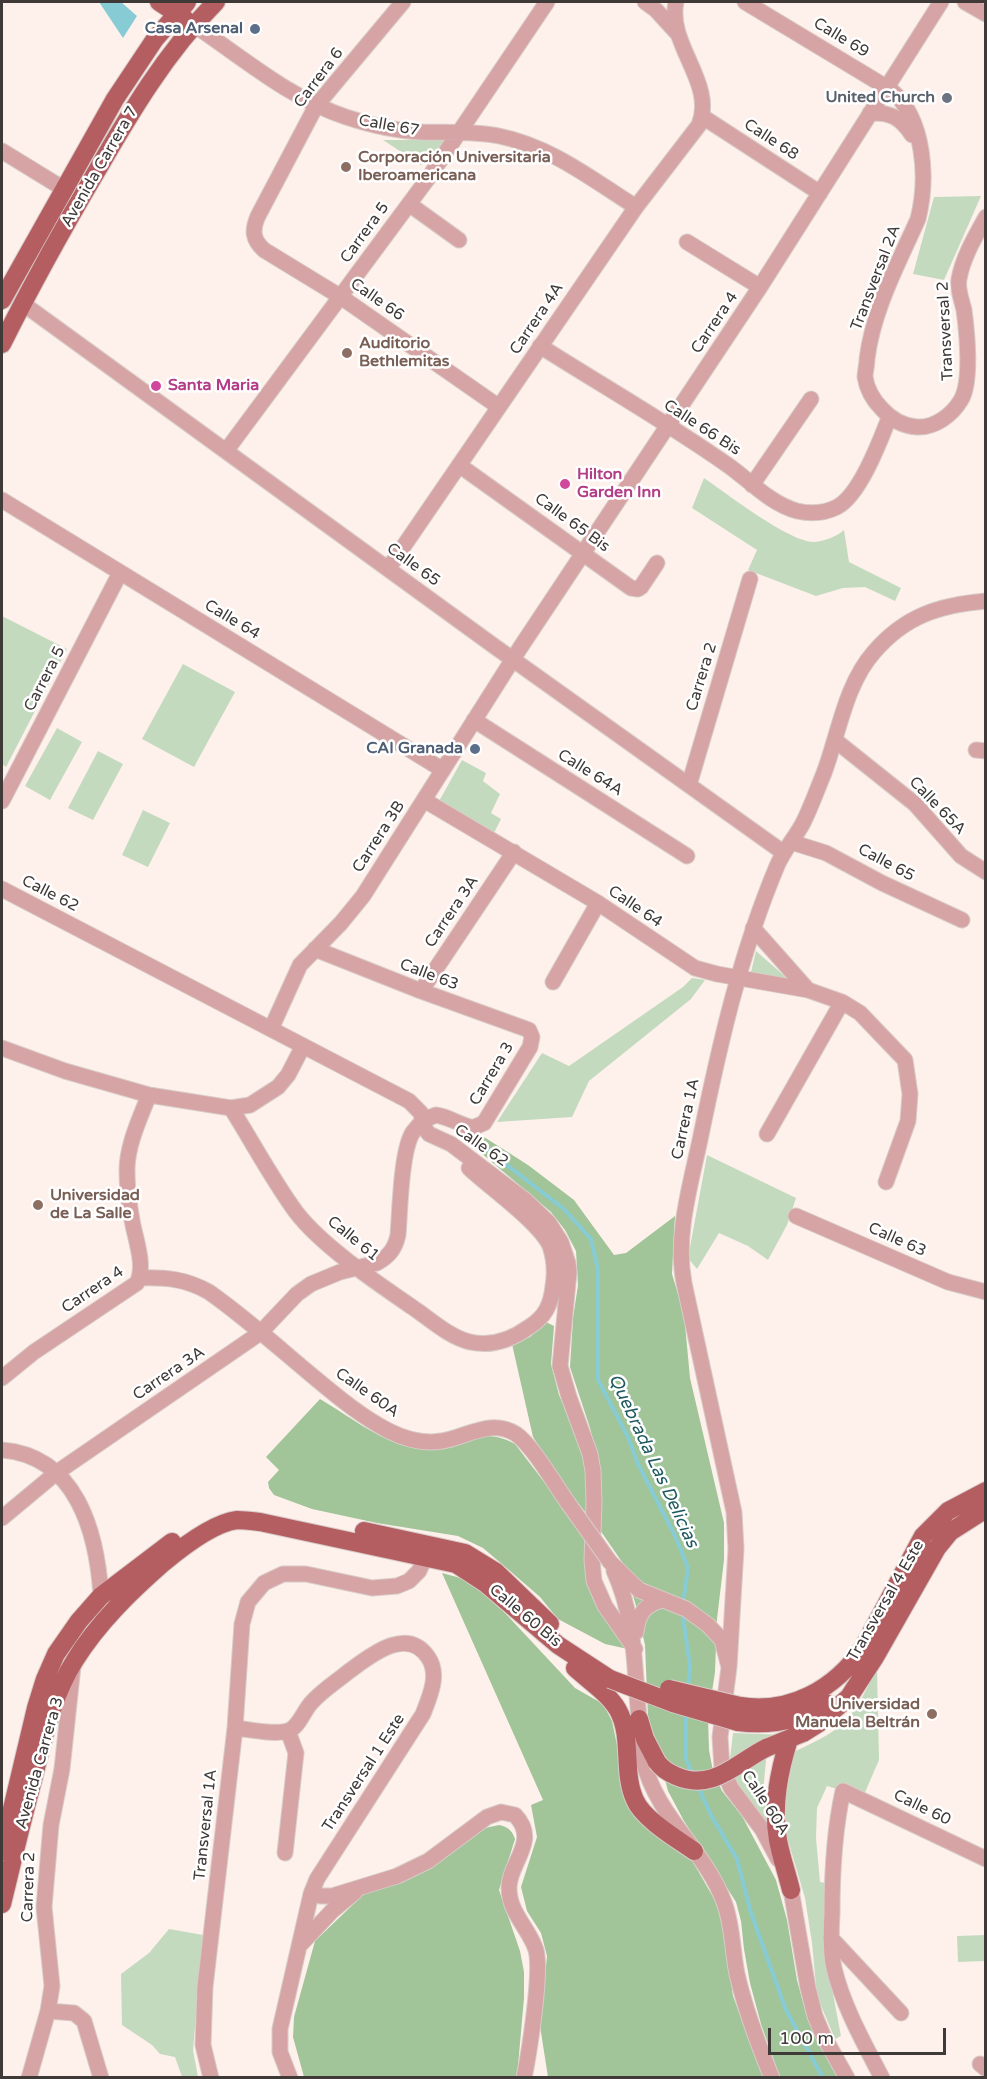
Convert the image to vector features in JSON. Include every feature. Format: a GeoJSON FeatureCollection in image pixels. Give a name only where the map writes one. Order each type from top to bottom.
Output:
{"type":"FeatureCollection","features":[{"type":"Feature","properties":{"kind":"main road","name":"Calle 67"},"geometry":{"type":"LineString","coordinates":[[159,2],[182,7],[194,25]]}},
{"type":"Feature","properties":{"kind":"main road","name":"Avenida Carrera 7"},"geometry":{"type":"LineString","coordinates":[[2,344],[22,303],[128,117],[194,25],[216,2]]}},
{"type":"Feature","properties":{"kind":"main road","name":"Avenida Carrera 7"},"geometry":{"type":"LineString","coordinates":[[2,300],[124,83],[155,39],[182,7]]}},
{"type":"Feature","properties":{"kind":"main road","name":"Transversal 4 Este"},"geometry":{"type":"LineString","coordinates":[[845,1670],[863,1648],[923,1536],[948,1511],[986,1491]]}},
{"type":"Feature","properties":{"kind":"main road","name":"Transversal 4 Este"},"geometry":{"type":"LineString","coordinates":[[864,1673],[937,1548],[950,1532],[986,1509]]}},
{"type":"Feature","properties":{"kind":"main road","name":"Calle 60 Bis"},"geometry":{"type":"LineString","coordinates":[[166,1553],[184,1533],[216,1515],[244,1510],[269,1513],[421,1556],[465,1552],[496,1572],[574,1644],[612,1673]]}},
{"type":"Feature","properties":{"kind":"main road","name":"Calle 60 Bis"},"geometry":{"type":"LineString","coordinates":[[166,1553],[236,1520],[260,1522],[445,1560],[475,1575],[579,1660],[674,1703],[739,1714],[796,1702],[821,1689],[845,1670]]}},
{"type":"Feature","properties":{"kind":"main road","name":"Avenida Carrera 3"},"geometry":{"type":"LineString","coordinates":[[2,1847],[45,1679],[65,1641],[101,1596],[166,1553]]}},
{"type":"Feature","properties":{"kind":"main road","name":"Avenida Carrera 3"},"geometry":{"type":"LineString","coordinates":[[2,1904],[46,1730],[74,1661],[107,1617],[166,1553]]}},
{"type":"Feature","properties":{"kind":"main road"},"geometry":{"type":"LineString","coordinates":[[544,1633],[617,1708],[624,1730],[635,1801],[642,1810],[694,1851]]}},
{"type":"Feature","properties":{"kind":"main road","name":"Calle 60 Bis"},"geometry":{"type":"LineString","coordinates":[[739,1714],[755,1724],[787,1721],[811,1714],[840,1697],[864,1673]]}},
{"type":"Feature","properties":{"kind":"main road"},"geometry":{"type":"LineString","coordinates":[[639,1719],[645,1740],[657,1762],[681,1778],[707,1780],[730,1771],[766,1748],[803,1733],[834,1712],[849,1697],[864,1673]]}},
{"type":"Feature","properties":{"kind":"main road"},"geometry":{"type":"LineString","coordinates":[[789,1739],[778,1776],[776,1819],[778,1840],[791,1890]]}},
{"type":"Feature","properties":{"kind":"street","name":"Carrera 6"},"geometry":{"type":"LineString","coordinates":[[258,216],[316,106],[403,2]]}},
{"type":"Feature","properties":{"kind":"street","name":"Carrera 5"},"geometry":{"type":"LineString","coordinates":[[226,452],[409,204],[547,2]]}},
{"type":"Feature","properties":{"kind":"street"},"geometry":{"type":"LineString","coordinates":[[645,2],[656,10],[677,33]]}},
{"type":"Feature","properties":{"kind":"street"},"geometry":{"type":"LineString","coordinates":[[676,2],[674,20],[677,33],[700,88],[704,105],[702,117]]}},
{"type":"Feature","properties":{"kind":"street","name":"Calle 69"},"geometry":{"type":"LineString","coordinates":[[745,2],[887,87]]}},
{"type":"Feature","properties":{"kind":"street","name":"Carrera 4"},"geometry":{"type":"LineString","coordinates":[[513,660],[760,287],[941,2]]}},
{"type":"Feature","properties":{"kind":"street"},"geometry":{"type":"LineString","coordinates":[[965,2],[986,14]]}},
{"type":"Feature","properties":{"kind":"street","name":"Calle 67"},"geometry":{"type":"LineString","coordinates":[[194,25],[295,95],[316,106],[347,118],[385,127],[413,131],[500,136],[540,150],[578,170],[636,207]]}},
{"type":"Feature","properties":{"kind":"street","name":"Transversal 2A"},"geometry":{"type":"LineString","coordinates":[[887,87],[906,107],[919,144],[924,178],[918,219],[881,303],[870,336],[865,377],[871,395],[890,418]]}},
{"type":"Feature","properties":{"kind":"street","name":"Transversal 2A"},"geometry":{"type":"LineString","coordinates":[[870,113],[891,114],[899,118],[919,144]]}},
{"type":"Feature","properties":{"kind":"street","name":"Calle 68"},"geometry":{"type":"LineString","coordinates":[[702,117],[820,193]]}},
{"type":"Feature","properties":{"kind":"street","name":"Carrera 4A"},"geometry":{"type":"LineString","coordinates":[[388,568],[636,207],[699,125],[702,117]]}},
{"type":"Feature","properties":{"kind":"street"},"geometry":{"type":"LineString","coordinates":[[2,151],[64,189]]}},
{"type":"Feature","properties":{"kind":"street"},"geometry":{"type":"LineString","coordinates":[[409,204],[459,240]]}},
{"type":"Feature","properties":{"kind":"street","name":"Calle 66"},"geometry":{"type":"LineString","coordinates":[[258,216],[253,232],[258,244],[340,297],[499,407]]}},
{"type":"Feature","properties":{"kind":"street","name":"Transversal 2"},"geometry":{"type":"LineString","coordinates":[[890,418],[918,427],[934,424],[947,417],[961,400],[966,388],[968,372],[964,312],[958,281],[968,250],[986,217]]}},
{"type":"Feature","properties":{"kind":"street"},"geometry":{"type":"LineString","coordinates":[[687,242],[760,287]]}},
{"type":"Feature","properties":{"kind":"street","name":"Calle 65"},"geometry":{"type":"LineString","coordinates":[[22,303],[689,785],[788,847],[826,853],[882,883],[962,920]]}},
{"type":"Feature","properties":{"kind":"street","name":"Calle 66 Bis"},"geometry":{"type":"LineString","coordinates":[[540,346],[729,466],[752,485],[783,505],[797,511],[824,512],[838,507],[848,499],[876,451],[890,418]]}},
{"type":"Feature","properties":{"kind":"street"},"geometry":{"type":"LineString","coordinates":[[752,485],[811,399]]}},
{"type":"Feature","properties":{"kind":"street","name":"Calle 65 Bis"},"geometry":{"type":"LineString","coordinates":[[459,465],[584,552],[634,590],[644,584],[657,563]]}},
{"type":"Feature","properties":{"kind":"street","name":"Calle 64"},"geometry":{"type":"LineString","coordinates":[[2,500],[443,770]]}},
{"type":"Feature","properties":{"kind":"street","name":"Carrera 5"},"geometry":{"type":"LineString","coordinates":[[2,801],[120,573]]}},
{"type":"Feature","properties":{"kind":"street","name":"Carrera 2"},"geometry":{"type":"LineString","coordinates":[[689,785],[750,579]]}},
{"type":"Feature","properties":{"kind":"street","name":"Carrera 1A"},"geometry":{"type":"LineString","coordinates":[[729,1667],[736,1549],[734,1512],[684,1283],[680,1250],[687,1197],[722,1032],[753,928],[776,869],[803,822],[836,741],[862,667],[882,644],[910,621],[949,606],[986,600]]}},
{"type":"Feature","properties":{"kind":"street","name":"Carrera 3B"},"geometry":{"type":"LineString","coordinates":[[271,1029],[300,965],[351,913],[513,660]]}},
{"type":"Feature","properties":{"kind":"street","name":"Calle 64A"},"geometry":{"type":"LineString","coordinates":[[474,720],[687,856]]}},
{"type":"Feature","properties":{"kind":"street","name":"Calle 65A"},"geometry":{"type":"LineString","coordinates":[[836,741],[915,804],[961,856],[986,872]]}},
{"type":"Feature","properties":{"kind":"street","name":"Calle 64"},"geometry":{"type":"LineString","coordinates":[[424,800],[598,903],[695,968],[808,990],[842,1002],[860,1013],[905,1060],[910,1094],[908,1121],[886,1182]]}},
{"type":"Feature","properties":{"kind":"street","name":"Carrera 3A"},"geometry":{"type":"LineString","coordinates":[[421,992],[514,852]]}},
{"type":"Feature","properties":{"kind":"street","name":"Calle 62"},"geometry":{"type":"LineString","coordinates":[[2,889],[410,1101],[421,1113],[429,1134],[451,1144],[525,1200],[549,1224],[561,1242],[568,1263],[560,1366],[590,1454],[593,1471],[592,1560],[594,1581],[600,1598],[635,1642]]}},
{"type":"Feature","properties":{"kind":"street"},"geometry":{"type":"LineString","coordinates":[[553,982],[598,903]]}},
{"type":"Feature","properties":{"kind":"street","name":"Calle 64"},"geometry":{"type":"LineString","coordinates":[[753,928],[808,990]]}},
{"type":"Feature","properties":{"kind":"street","name":"Calle 63"},"geometry":{"type":"LineString","coordinates":[[315,949],[421,992],[526,1028],[531,1033]]}},
{"type":"Feature","properties":{"kind":"street"},"geometry":{"type":"LineString","coordinates":[[767,1134],[842,1002]]}},
{"type":"Feature","properties":{"kind":"street","name":"Carrera 3"},"geometry":{"type":"LineString","coordinates":[[405,1160],[419,1144],[475,1128],[484,1123],[530,1047],[531,1033]]}},
{"type":"Feature","properties":{"kind":"street"},"geometry":{"type":"LineString","coordinates":[[2,1048],[65,1071],[149,1095],[231,1108],[250,1105],[278,1087],[288,1075],[303,1046]]}},
{"type":"Feature","properties":{"kind":"street","name":"Carrera 4"},"geometry":{"type":"LineString","coordinates":[[2,1378],[34,1352],[132,1288],[140,1278],[140,1264],[129,1202],[127,1167],[134,1135],[149,1095]]}},
{"type":"Feature","properties":{"kind":"street","name":"Calle 61"},"geometry":{"type":"LineString","coordinates":[[231,1108],[296,1212],[324,1241],[454,1336],[470,1342],[496,1344],[519,1334],[544,1316],[549,1305],[554,1275],[550,1246],[533,1224],[459,1159],[451,1144]]}},
{"type":"Feature","properties":{"kind":"street","name":"Carrera 3"},"geometry":{"type":"LineString","coordinates":[[423,1122],[436,1115],[475,1128]]}},
{"type":"Feature","properties":{"kind":"street"},"geometry":{"type":"LineString","coordinates":[[358,1268],[385,1259],[395,1245],[405,1160],[412,1133],[423,1122]]}},
{"type":"Feature","properties":{"kind":"street","name":"Calle 63"},"geometry":{"type":"LineString","coordinates":[[796,1216],[948,1282],[985,1292]]}},
{"type":"Feature","properties":{"kind":"street","name":"Carrera 3A"},"geometry":{"type":"LineString","coordinates":[[2,1518],[56,1473],[260,1333],[297,1294],[311,1284],[358,1268]]}},
{"type":"Feature","properties":{"kind":"street","name":"Calle 60A"},"geometry":{"type":"LineString","coordinates":[[140,1278],[171,1278],[197,1285],[222,1301],[347,1405],[375,1424],[400,1436],[427,1442],[440,1442],[489,1427],[516,1434],[528,1447],[610,1562],[639,1590],[694,1614],[708,1624],[726,1648],[729,1667],[720,1737],[722,1768],[731,1788],[762,1829],[791,1890],[815,2016],[847,2078]]}},
{"type":"Feature","properties":{"kind":"street"},"geometry":{"type":"LineString","coordinates":[[2,1450],[27,1455],[43,1463],[65,1482],[86,1517],[97,1556],[101,1596]]}},
{"type":"Feature","properties":{"kind":"street"},"geometry":{"type":"LineString","coordinates":[[397,1586],[405,1580],[408,1568],[398,1551]]}},
{"type":"Feature","properties":{"kind":"street"},"geometry":{"type":"LineString","coordinates":[[397,1586],[409,1581],[421,1556]]}},
{"type":"Feature","properties":{"kind":"street","name":"Calle 60A"},"geometry":{"type":"LineString","coordinates":[[610,1562],[626,1603],[635,1642],[643,1760],[653,1790],[662,1806],[716,1883],[724,1902],[733,1933],[736,1971],[772,2078]]}},
{"type":"Feature","properties":{"kind":"street","name":"Transversal 1A"},"geometry":{"type":"LineString","coordinates":[[211,2078],[203,2046],[203,2012],[235,1728],[244,1611],[248,1602],[264,1583],[284,1574],[294,1573],[362,1586],[384,1588],[397,1586]]}},
{"type":"Feature","properties":{"kind":"street"},"geometry":{"type":"LineString","coordinates":[[635,1642],[637,1622],[644,1609],[650,1604],[664,1600]]}},
{"type":"Feature","properties":{"kind":"street","name":"Transversal 1 Este"},"geometry":{"type":"LineString","coordinates":[[288,1731],[295,1726],[306,1708],[323,1691],[384,1647],[400,1644],[415,1646],[428,1657],[432,1665],[433,1683],[423,1714],[317,1879],[312,1891],[280,2029],[280,2052],[290,2078]]}},
{"type":"Feature","properties":{"kind":"street","name":"Carrera 2"},"geometry":{"type":"LineString","coordinates":[[29,2078],[48,2011],[52,1986],[44,1906],[51,1826],[62,1769],[74,1661]]}},
{"type":"Feature","properties":{"kind":"street"},"geometry":{"type":"LineString","coordinates":[[235,1728],[288,1731],[296,1753],[285,1853]]}},
{"type":"Feature","properties":{"kind":"street","name":"Calle 60"},"geometry":{"type":"LineString","coordinates":[[831,1938],[832,1882],[843,1791],[986,1859]]}},
{"type":"Feature","properties":{"kind":"street"},"geometry":{"type":"LineString","coordinates":[[312,1891],[325,1896],[397,1876],[420,1866],[479,1822],[494,1814],[509,1813],[520,1820],[524,1832],[523,1848],[509,1887],[514,1911],[533,1944],[537,1959],[532,2023],[524,2078]]}},
{"type":"Feature","properties":{"kind":"street"},"geometry":{"type":"LineString","coordinates":[[300,1946],[337,1906],[360,1888]]}},
{"type":"Feature","properties":{"kind":"street"},"geometry":{"type":"LineString","coordinates":[[831,1938],[901,2013]]}},
{"type":"Feature","properties":{"kind":"street"},"geometry":{"type":"LineString","coordinates":[[831,1938],[834,1967],[845,2000],[882,2078]]}},
{"type":"Feature","properties":{"kind":"street"},"geometry":{"type":"LineString","coordinates":[[48,2011],[74,2013],[84,2021],[101,2078]]}},
{"type":"Feature","properties":{"kind":"street"},"geometry":{"type":"LineString","coordinates":[[532,2023],[534,2078]]}},
{"type":"Feature","properties":{"kind":"green space"},"geometry":{"type":"Polygon","coordinates":[[[383,140],[447,140],[421,165],[383,140]]]}},
{"type":"Feature","properties":{"kind":"green space"},"geometry":{"type":"Polygon","coordinates":[[[981,196],[944,280],[913,274],[934,197],[981,196]]]}},
{"type":"Feature","properties":{"kind":"green space"},"geometry":{"type":"Polygon","coordinates":[[[704,478],[758,516],[803,540],[822,541],[844,530],[849,562],[901,588],[895,601],[865,587],[843,588],[816,596],[748,570],[757,550],[692,508],[704,478]]]}},
{"type":"Feature","properties":{"kind":"green space"},"geometry":{"type":"Polygon","coordinates":[[[2,616],[67,649],[6,767],[2,764],[2,616]]]}},
{"type":"Feature","properties":{"kind":"green space"},"geometry":{"type":"Polygon","coordinates":[[[183,664],[235,692],[194,767],[142,739],[183,664]]]}},
{"type":"Feature","properties":{"kind":"green space"},"geometry":{"type":"Polygon","coordinates":[[[57,728],[82,742],[50,800],[25,786],[57,728]]]}},
{"type":"Feature","properties":{"kind":"green space"},"geometry":{"type":"Polygon","coordinates":[[[98,751],[123,764],[93,820],[68,808],[98,751]]]}},
{"type":"Feature","properties":{"kind":"green space"},"geometry":{"type":"Polygon","coordinates":[[[462,760],[486,773],[483,781],[500,794],[491,813],[501,819],[492,837],[438,803],[462,760]]]}},
{"type":"Feature","properties":{"kind":"green space"},"geometry":{"type":"Polygon","coordinates":[[[143,810],[170,823],[148,867],[122,855],[143,810]]]}},
{"type":"Feature","properties":{"kind":"green space"},"geometry":{"type":"Polygon","coordinates":[[[756,951],[788,979],[751,972],[756,951]]]}},
{"type":"Feature","properties":{"kind":"green space"},"geometry":{"type":"Polygon","coordinates":[[[692,978],[705,980],[691,999],[589,1081],[572,1117],[497,1122],[542,1053],[569,1066],[683,987],[692,978]]]}},
{"type":"Feature","properties":{"kind":"green space"},"geometry":{"type":"Polygon","coordinates":[[[473,1130],[528,1165],[574,1200],[614,1255],[626,1253],[675,1216],[672,1274],[684,1314],[690,1378],[724,1523],[724,1560],[717,1619],[715,1672],[708,1718],[709,1750],[713,1771],[722,1791],[742,1816],[776,1880],[787,1920],[797,1980],[807,2017],[840,2077],[780,2077],[761,2024],[750,1983],[736,1902],[684,1821],[668,1791],[648,1717],[645,1645],[635,1602],[622,1562],[600,1530],[599,1465],[590,1428],[570,1367],[578,1285],[576,1251],[565,1230],[551,1212],[467,1141],[473,1130]]]}},
{"type":"Feature","properties":{"kind":"green space"},"geometry":{"type":"Polygon","coordinates":[[[707,1155],[796,1198],[787,1225],[768,1260],[748,1246],[719,1233],[697,1269],[688,1258],[707,1155]]]}},
{"type":"Feature","properties":{"kind":"green space"},"geometry":{"type":"Polygon","coordinates":[[[546,1322],[554,1326],[551,1364],[559,1395],[584,1451],[588,1486],[586,1513],[564,1486],[533,1437],[512,1344],[530,1337],[546,1322]]]}},
{"type":"Feature","properties":{"kind":"green space"},"geometry":{"type":"Polygon","coordinates":[[[320,1399],[372,1432],[401,1445],[429,1449],[481,1436],[497,1437],[515,1444],[587,1538],[590,1591],[628,1649],[605,1644],[558,1619],[540,1597],[483,1548],[458,1536],[377,1523],[312,1509],[274,1495],[268,1482],[279,1470],[266,1457],[320,1399]]]}},
{"type":"Feature","properties":{"kind":"green space"},"geometry":{"type":"Polygon","coordinates":[[[442,1573],[464,1579],[479,1590],[505,1613],[575,1688],[603,1704],[612,1721],[628,1799],[689,1855],[721,1911],[733,1996],[763,2077],[548,2077],[540,2026],[547,1956],[541,1933],[527,1911],[521,1887],[537,1837],[531,1805],[543,1800],[442,1573]]]}},
{"type":"Feature","properties":{"kind":"green space"},"geometry":{"type":"Polygon","coordinates":[[[877,1668],[879,1760],[863,1797],[827,1786],[817,1808],[816,1838],[820,1882],[827,1883],[829,1973],[841,2036],[835,2039],[817,1996],[805,1898],[785,1830],[783,1812],[790,1754],[840,1726],[860,1702],[877,1668]]]}},
{"type":"Feature","properties":{"kind":"green space"},"geometry":{"type":"Polygon","coordinates":[[[733,1733],[789,1735],[768,1740],[763,1792],[769,1825],[735,1785],[730,1759],[733,1733]]]}},
{"type":"Feature","properties":{"kind":"green space"},"geometry":{"type":"Polygon","coordinates":[[[499,1825],[509,1829],[515,1839],[499,1890],[520,1951],[524,1972],[517,2077],[304,2077],[293,2037],[294,2017],[315,1941],[365,1893],[438,1863],[485,1828],[499,1825]]]}},
{"type":"Feature","properties":{"kind":"green space"},"geometry":{"type":"Polygon","coordinates":[[[169,1929],[203,1935],[193,2050],[198,2077],[182,2077],[175,2057],[160,2054],[152,2045],[122,2025],[121,1974],[149,1953],[169,1929]]]}},
{"type":"Feature","properties":{"kind":"green space"},"geometry":{"type":"Polygon","coordinates":[[[985,1935],[985,1961],[958,1962],[957,1936],[985,1935]]]}},
{"type":"Feature","properties":{"kind":"water"},"geometry":{"type":"Polygon","coordinates":[[[99,2],[121,2],[137,16],[123,38],[99,2]]]}},
{"type":"Feature","properties":{"kind":"waterway","name":"Quebrada Las Delicias"},"geometry":{"type":"LineString","coordinates":[[468,1135],[564,1209],[591,1239],[598,1270],[598,1380],[628,1437],[638,1464],[676,1538],[688,1568],[683,1604]]}},
{"type":"Feature","properties":{"kind":"waterway","name":"Quebrada Las Delicias"},"geometry":{"type":"LineString","coordinates":[[682,1611],[690,1666],[688,1687]]}},
{"type":"Feature","properties":{"kind":"waterway","name":"Quebrada Las Delicias"},"geometry":{"type":"LineString","coordinates":[[686,1712],[686,1759],[693,1775]]}},
{"type":"Feature","properties":{"kind":"waterway","name":"Quebrada Las Delicias"},"geometry":{"type":"LineString","coordinates":[[697,1785],[712,1817],[737,1859],[751,1913],[786,2010],[823,2078]]}},
{"type":"Feature","properties":{"kind":"place","name":"Casa Arsenal"},"geometry":{"type":"Point","coordinates":[255,29]}},
{"type":"Feature","properties":{"kind":"place","name":"United Church"},"geometry":{"type":"Point","coordinates":[947,98]}},
{"type":"Feature","properties":{"kind":"place","name":"Corporación Universitaria Iberoamericana"},"geometry":{"type":"Point","coordinates":[346,167]}},
{"type":"Feature","properties":{"kind":"place","name":"Auditorio Bethlemitas"},"geometry":{"type":"Point","coordinates":[347,353]}},
{"type":"Feature","properties":{"kind":"place","name":"Santa Maria"},"geometry":{"type":"Point","coordinates":[156,386]}},
{"type":"Feature","properties":{"kind":"place","name":"Hilton Garden Inn"},"geometry":{"type":"Point","coordinates":[565,484]}},
{"type":"Feature","properties":{"kind":"place","name":"CAI Granada"},"geometry":{"type":"Point","coordinates":[475,749]}},
{"type":"Feature","properties":{"kind":"place","name":"Universidad de La Salle"},"geometry":{"type":"Point","coordinates":[38,1205]}},
{"type":"Feature","properties":{"kind":"place","name":"Universidad Manuela Beltrán"},"geometry":{"type":"Point","coordinates":[932,1714]}}]}
